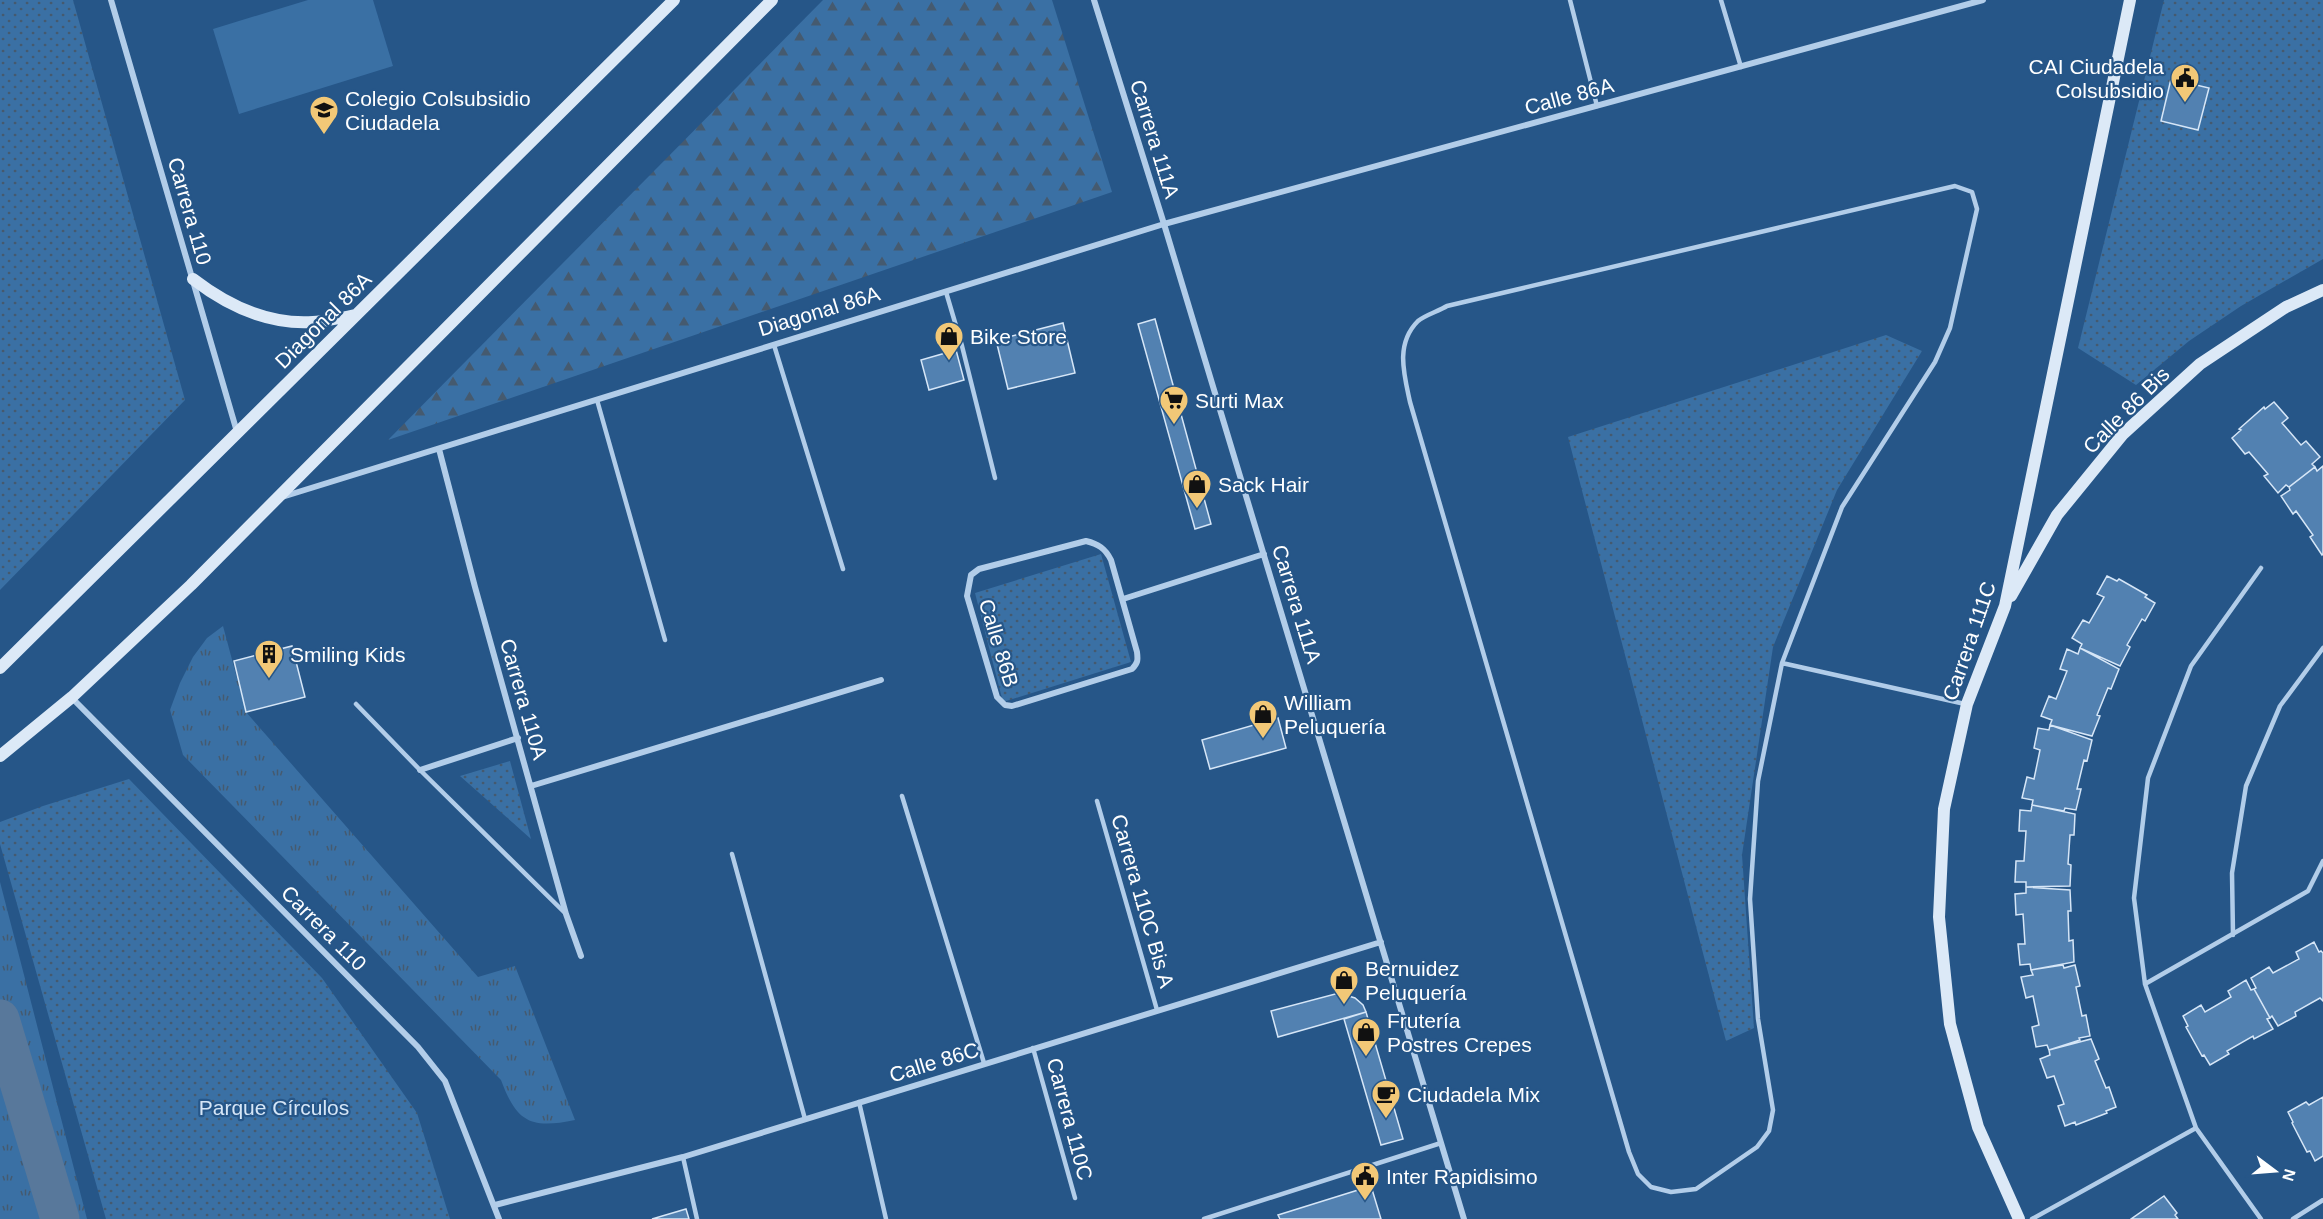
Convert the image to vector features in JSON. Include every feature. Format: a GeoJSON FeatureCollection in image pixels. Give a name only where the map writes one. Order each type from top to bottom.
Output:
{"type":"FeatureCollection","features":[{"type":"Feature","properties":{"kind":"street","name":"Carrera 110"},"geometry":{"type":"LineString","coordinates":[[111,0],[237,432]]}},
{"type":"Feature","properties":{"kind":"street","name":"Diagonal 86A"},"geometry":{"type":"LineString","coordinates":[[0,668],[674,0]]}},
{"type":"Feature","properties":{"kind":"street","name":"Diagonal 86A"},"geometry":{"type":"LineString","coordinates":[[0,756],[72,697],[191,585],[772,0]]}},
{"type":"Feature","properties":{"kind":"street","name":"Carrera 111A"},"geometry":{"type":"LineString","coordinates":[[1094,0],[1164,224],[1464,1219]]}},
{"type":"Feature","properties":{"kind":"street","name":"Calle 86A"},"geometry":{"type":"LineString","coordinates":[[1164,224],[1983,0]]}},
{"type":"Feature","properties":{"kind":"street","name":"Carrera 111C"},"geometry":{"type":"LineString","coordinates":[[2019,1219],[1978,1127],[1950,1024],[1939,917],[1944,809],[1967,704],[2005,606],[2130,0]]}},
{"type":"Feature","properties":{"kind":"street","name":"Diagonal 86A"},"geometry":{"type":"LineString","coordinates":[[279,498],[1164,224]]}},
{"type":"Feature","properties":{"kind":"street"},"geometry":{"type":"LineString","coordinates":[[193,279],[228,303],[269,318],[312,322],[355,315]]}},
{"type":"Feature","properties":{"kind":"street","name":"Calle 86 Bis"},"geometry":{"type":"LineString","coordinates":[[2005,606],[2057,515],[2123,434],[2200,364],[2286,307],[2323,290]]}},
{"type":"Feature","properties":{"kind":"street","name":"Carrera 110A"},"geometry":{"type":"LineString","coordinates":[[439,449],[566,914],[581,956]]}},
{"type":"Feature","properties":{"kind":"street","name":"Calle 86B"},"geometry":{"type":"LineString","coordinates":[[1086,541],[1106,550],[1123,599],[1138,660],[1132,669],[1012,706],[1001,703],[969,602],[968,586],[971,575],[979,569],[1086,541]]}},
{"type":"Feature","properties":{"kind":"street"},"geometry":{"type":"LineString","coordinates":[[1123,599],[1264,554]]}},
{"type":"Feature","properties":{"kind":"street"},"geometry":{"type":"LineString","coordinates":[[531,786],[881,680]]}},
{"type":"Feature","properties":{"kind":"street","name":"Carrera 110"},"geometry":{"type":"LineString","coordinates":[[72,697],[418,1047],[445,1081],[500,1219]]}},
{"type":"Feature","properties":{"kind":"street"},"geometry":{"type":"LineString","coordinates":[[420,770],[518,738]]}},
{"type":"Feature","properties":{"kind":"street","name":"Calle 86C"},"geometry":{"type":"LineString","coordinates":[[495,1205],[683,1157],[1381,942]]}},
{"type":"Feature","properties":{"kind":"lane"},"geometry":{"type":"LineString","coordinates":[[1570,0],[1597,106]]}},
{"type":"Feature","properties":{"kind":"lane"},"geometry":{"type":"LineString","coordinates":[[1721,0],[1741,67]]}},
{"type":"Feature","properties":{"kind":"lane"},"geometry":{"type":"LineString","coordinates":[[1954,186],[1972,192],[1977,210],[1950,328],[1935,362],[1842,507],[1782,663],[1758,781],[1750,899],[1758,1019],[1773,1110],[1768,1131],[1757,1147],[1696,1189],[1671,1192],[1651,1187],[1638,1174],[1629,1152],[1423,447],[1402,368],[1404,341],[1419,320],[1447,306],[1954,186]]}},
{"type":"Feature","properties":{"kind":"lane"},"geometry":{"type":"LineString","coordinates":[[946,292],[995,478]]}},
{"type":"Feature","properties":{"kind":"lane"},"geometry":{"type":"LineString","coordinates":[[774,345],[843,569]]}},
{"type":"Feature","properties":{"kind":"lane"},"geometry":{"type":"LineString","coordinates":[[597,400],[665,640]]}},
{"type":"Feature","properties":{"kind":"lane"},"geometry":{"type":"LineString","coordinates":[[2261,568],[2191,666],[2148,778],[2134,898],[2145,984],[2196,1128],[2261,1219]]}},
{"type":"Feature","properties":{"kind":"lane"},"geometry":{"type":"LineString","coordinates":[[2233,935],[2232,873],[2246,786],[2280,706],[2323,648]]}},
{"type":"Feature","properties":{"kind":"lane"},"geometry":{"type":"LineString","coordinates":[[1782,663],[1967,704]]}},
{"type":"Feature","properties":{"kind":"lane"},"geometry":{"type":"LineString","coordinates":[[356,704],[566,914]]}},
{"type":"Feature","properties":{"kind":"lane"},"geometry":{"type":"LineString","coordinates":[[902,796],[984,1064]]}},
{"type":"Feature","properties":{"kind":"lane","name":"Carrera 110C Bis A"},"geometry":{"type":"LineString","coordinates":[[1097,801],[1157,1010]]}},
{"type":"Feature","properties":{"kind":"lane"},"geometry":{"type":"LineString","coordinates":[[732,854],[805,1119]]}},
{"type":"Feature","properties":{"kind":"lane"},"geometry":{"type":"LineString","coordinates":[[2145,984],[2308,891],[2323,861]]}},
{"type":"Feature","properties":{"kind":"lane","name":"Carrera 110C"},"geometry":{"type":"LineString","coordinates":[[1033,1048],[1075,1198]]}},
{"type":"Feature","properties":{"kind":"lane"},"geometry":{"type":"LineString","coordinates":[[859,1102],[885,1219]]}},
{"type":"Feature","properties":{"kind":"lane"},"geometry":{"type":"LineString","coordinates":[[2032,1219],[2196,1128]]}},
{"type":"Feature","properties":{"kind":"lane"},"geometry":{"type":"LineString","coordinates":[[1204,1219],[1441,1143]]}},
{"type":"Feature","properties":{"kind":"lane"},"geometry":{"type":"LineString","coordinates":[[683,1157],[697,1219]]}},
{"type":"Feature","properties":{"kind":"lane"},"geometry":{"type":"LineString","coordinates":[[2293,1219],[2323,1200]]}},
{"type":"Feature","properties":{"kind":"green space"},"geometry":{"type":"Polygon","coordinates":[[[0,0],[73,0],[185,400],[0,590],[0,0]]]}},
{"type":"Feature","properties":{"kind":"green space"},"geometry":{"type":"Polygon","coordinates":[[[308,0],[373,0],[393,66],[239,114],[213,29],[308,0]]]}},
{"type":"Feature","properties":{"kind":"green space"},"geometry":{"type":"Polygon","coordinates":[[[823,0],[1052,0],[1112,192],[388,440],[823,0]]]}},
{"type":"Feature","properties":{"kind":"green space"},"geometry":{"type":"Polygon","coordinates":[[[2164,0],[2323,0],[2323,259],[2241,306],[2189,341],[2136,385],[2078,348],[2164,0]]]}},
{"type":"Feature","properties":{"kind":"green space"},"geometry":{"type":"Polygon","coordinates":[[[1886,335],[1922,351],[1837,490],[1773,647],[1742,855],[1754,1028],[1726,1041],[1568,437],[1886,335]]]}},
{"type":"Feature","properties":{"kind":"green space"},"geometry":{"type":"Polygon","coordinates":[[[1101,554],[1131,662],[1003,702],[975,593],[1101,554]]]}},
{"type":"Feature","properties":{"kind":"green space"},"geometry":{"type":"Polygon","coordinates":[[[223,626],[246,712],[478,977],[515,966],[575,1120],[547,1124],[536,1123],[520,1114],[513,1106],[501,1080],[183,755],[170,710],[193,657],[207,638],[223,626]]]}},
{"type":"Feature","properties":{"kind":"green space"},"geometry":{"type":"Polygon","coordinates":[[[510,761],[531,839],[460,776],[510,761]]]}},
{"type":"Feature","properties":{"kind":"green space","name":"Parque Círculos"},"geometry":{"type":"Polygon","coordinates":[[[129,779],[322,978],[417,1113],[450,1219],[106,1219],[0,844],[0,822],[129,779]]]}},
{"type":"Feature","properties":{"kind":"green space"},"geometry":{"type":"Polygon","coordinates":[[[0,882],[87,1219],[0,1219],[0,882]]]}},
{"type":"Feature","properties":{"kind":"building","name":"CAI Ciudadela Colsubsidio"},"geometry":{"type":"Polygon","coordinates":[[[2171,79],[2209,88],[2198,130],[2161,121],[2171,79]]]}},
{"type":"Feature","properties":{"kind":"building"},"geometry":{"type":"Polygon","coordinates":[[[1155,319],[1211,524],[1195,529],[1138,324],[1155,319]]]}},
{"type":"Feature","properties":{"kind":"building"},"geometry":{"type":"Polygon","coordinates":[[[1063,323],[1075,373],[1008,389],[996,340],[1063,323]]]}},
{"type":"Feature","properties":{"kind":"building"},"geometry":{"type":"Polygon","coordinates":[[[956,350],[964,380],[929,390],[921,360],[956,350]]]}},
{"type":"Feature","properties":{"kind":"building"},"geometry":{"type":"Polygon","coordinates":[[[2274,402],[2288,418],[2282,423],[2301,445],[2306,441],[2320,457],[2312,464],[2315,467],[2289,487],[2286,485],[2278,493],[2264,476],[2268,474],[2249,452],[2245,454],[2232,438],[2264,407],[2265,409],[2274,402]]]}},
{"type":"Feature","properties":{"kind":"building"},"geometry":{"type":"Polygon","coordinates":[[[2323,466],[2322,555],[2310,537],[2313,535],[2296,511],[2293,514],[2281,496],[2315,467],[2317,471],[2323,466]]]}},
{"type":"Feature","properties":{"kind":"building"},"geometry":{"type":"Polygon","coordinates":[[[2107,576],[2117,581],[2119,579],[2147,595],[2145,597],[2155,603],[2145,621],[2142,619],[2127,645],[2130,647],[2120,666],[2080,648],[2082,644],[2072,638],[2083,620],[2089,623],[2104,597],[2097,594],[2107,576]]]}},
{"type":"Feature","properties":{"kind":"building","name":"Smiling Kids"},"geometry":{"type":"Polygon","coordinates":[[[292,646],[305,697],[246,712],[234,661],[292,646]]]}},
{"type":"Feature","properties":{"kind":"building"},"geometry":{"type":"Polygon","coordinates":[[[2080,648],[2119,669],[2097,715],[2100,716],[2092,736],[2050,725],[2052,720],[2041,716],[2049,696],[2056,699],[2067,671],[2060,669],[2067,649],[2078,654],[2080,648]]]}},
{"type":"Feature","properties":{"kind":"building"},"geometry":{"type":"Polygon","coordinates":[[[1278,718],[1286,748],[1210,769],[1202,740],[1278,718]]]}},
{"type":"Feature","properties":{"kind":"building"},"geometry":{"type":"Polygon","coordinates":[[[2050,725],[2092,740],[2077,789],[2081,789],[2076,810],[2065,808],[2064,811],[2032,805],[2033,800],[2022,798],[2027,777],[2034,779],[2040,750],[2034,748],[2038,728],[2049,730],[2050,725]]]}},
{"type":"Feature","properties":{"kind":"building"},"geometry":{"type":"Polygon","coordinates":[[[2032,805],[2075,814],[2074,835],[2070,835],[2068,864],[2071,865],[2070,886],[2026,887],[2026,882],[2015,882],[2016,861],[2024,861],[2026,831],[2019,831],[2020,810],[2031,811],[2032,805]]]}},
{"type":"Feature","properties":{"kind":"building"},"geometry":{"type":"Polygon","coordinates":[[[2026,887],[2070,890],[2069,941],[2073,940],[2074,962],[2031,970],[2030,964],[2020,965],[2018,944],[2025,944],[2023,914],[2016,915],[2015,894],[2026,893],[2026,887]]]}},
{"type":"Feature","properties":{"kind":"building"},"geometry":{"type":"Polygon","coordinates":[[[2314,942],[2319,952],[2323,953],[2323,1001],[2320,998],[2295,1012],[2296,1016],[2278,1026],[2272,1016],[2270,1018],[2254,989],[2256,988],[2251,978],[2269,967],[2273,973],[2299,959],[2296,952],[2314,942]]]}},
{"type":"Feature","properties":{"kind":"building"},"geometry":{"type":"Polygon","coordinates":[[[2063,965],[2064,968],[2075,965],[2080,986],[2076,987],[2082,1016],[2086,1015],[2090,1036],[2049,1050],[2047,1045],[2036,1047],[2032,1027],[2039,1025],[2033,996],[2026,998],[2021,977],[2033,975],[2031,970],[2063,965]]]}},
{"type":"Feature","properties":{"kind":"building"},"geometry":{"type":"Polygon","coordinates":[[[2246,980],[2251,990],[2254,989],[2270,1018],[2267,1019],[2273,1029],[2254,1039],[2253,1036],[2227,1051],[2229,1054],[2210,1065],[2204,1055],[2202,1056],[2186,1027],[2188,1026],[2183,1016],[2201,1005],[2205,1012],[2231,997],[2228,991],[2246,980]]]}},
{"type":"Feature","properties":{"kind":"building"},"geometry":{"type":"Polygon","coordinates":[[[1339,993],[1355,998],[1363,1005],[1366,1012],[1278,1037],[1271,1011],[1339,993]]]}},
{"type":"Feature","properties":{"kind":"building"},"geometry":{"type":"Polygon","coordinates":[[[1366,1012],[1403,1139],[1381,1145],[1344,1019],[1366,1012]]]}},
{"type":"Feature","properties":{"kind":"building"},"geometry":{"type":"Polygon","coordinates":[[[2091,1039],[2099,1059],[2095,1061],[2106,1088],[2109,1087],[2116,1107],[2076,1125],[2075,1122],[2065,1126],[2058,1106],[2064,1104],[2054,1076],[2047,1078],[2040,1059],[2050,1055],[2049,1050],[2091,1039]]]}},
{"type":"Feature","properties":{"kind":"building"},"geometry":{"type":"Polygon","coordinates":[[[2323,1097],[2323,1156],[2315,1161],[2310,1151],[2307,1152],[2288,1112],[2306,1102],[2309,1105],[2323,1097]]]}},
{"type":"Feature","properties":{"kind":"building"},"geometry":{"type":"Polygon","coordinates":[[[1371,1186],[1381,1219],[1280,1219],[1278,1215],[1371,1186]]]}},
{"type":"Feature","properties":{"kind":"building"},"geometry":{"type":"Polygon","coordinates":[[[2164,1196],[2177,1213],[2175,1215],[2178,1219],[2131,1219],[2164,1196]]]}},
{"type":"Feature","properties":{"kind":"building"},"geometry":{"type":"Polygon","coordinates":[[[686,1209],[689,1219],[652,1219],[686,1209]]]}},
{"type":"Feature","properties":{"kind":"waterway"},"geometry":{"type":"LineString","coordinates":[[0,1019],[60,1219]]}},
{"type":"Feature","properties":{"kind":"place","name":"CAI Ciudadela Colsubsidio"},"geometry":{"type":"Point","coordinates":[2185,104]}},
{"type":"Feature","properties":{"kind":"place","name":"Colegio Colsubsidio Ciudadela"},"geometry":{"type":"Point","coordinates":[324,136]}},
{"type":"Feature","properties":{"kind":"place","name":"Bike Store"},"geometry":{"type":"Point","coordinates":[949,362]}},
{"type":"Feature","properties":{"kind":"place","name":"Surti Max"},"geometry":{"type":"Point","coordinates":[1174,426]}},
{"type":"Feature","properties":{"kind":"place","name":"Sack Hair"},"geometry":{"type":"Point","coordinates":[1197,510]}},
{"type":"Feature","properties":{"kind":"place","name":"Smiling Kids"},"geometry":{"type":"Point","coordinates":[269,680]}},
{"type":"Feature","properties":{"kind":"place","name":"William Peluquería"},"geometry":{"type":"Point","coordinates":[1263,740]}},
{"type":"Feature","properties":{"kind":"place","name":"Bernuidez Peluquería"},"geometry":{"type":"Point","coordinates":[1344,1006]}},
{"type":"Feature","properties":{"kind":"place","name":"Frutería Postres Crepes"},"geometry":{"type":"Point","coordinates":[1366,1058]}},
{"type":"Feature","properties":{"kind":"place","name":"Ciudadela Mix"},"geometry":{"type":"Point","coordinates":[1386,1120]}},
{"type":"Feature","properties":{"kind":"place","name":"Inter Rapidisimo"},"geometry":{"type":"Point","coordinates":[1365,1202]}}]}
